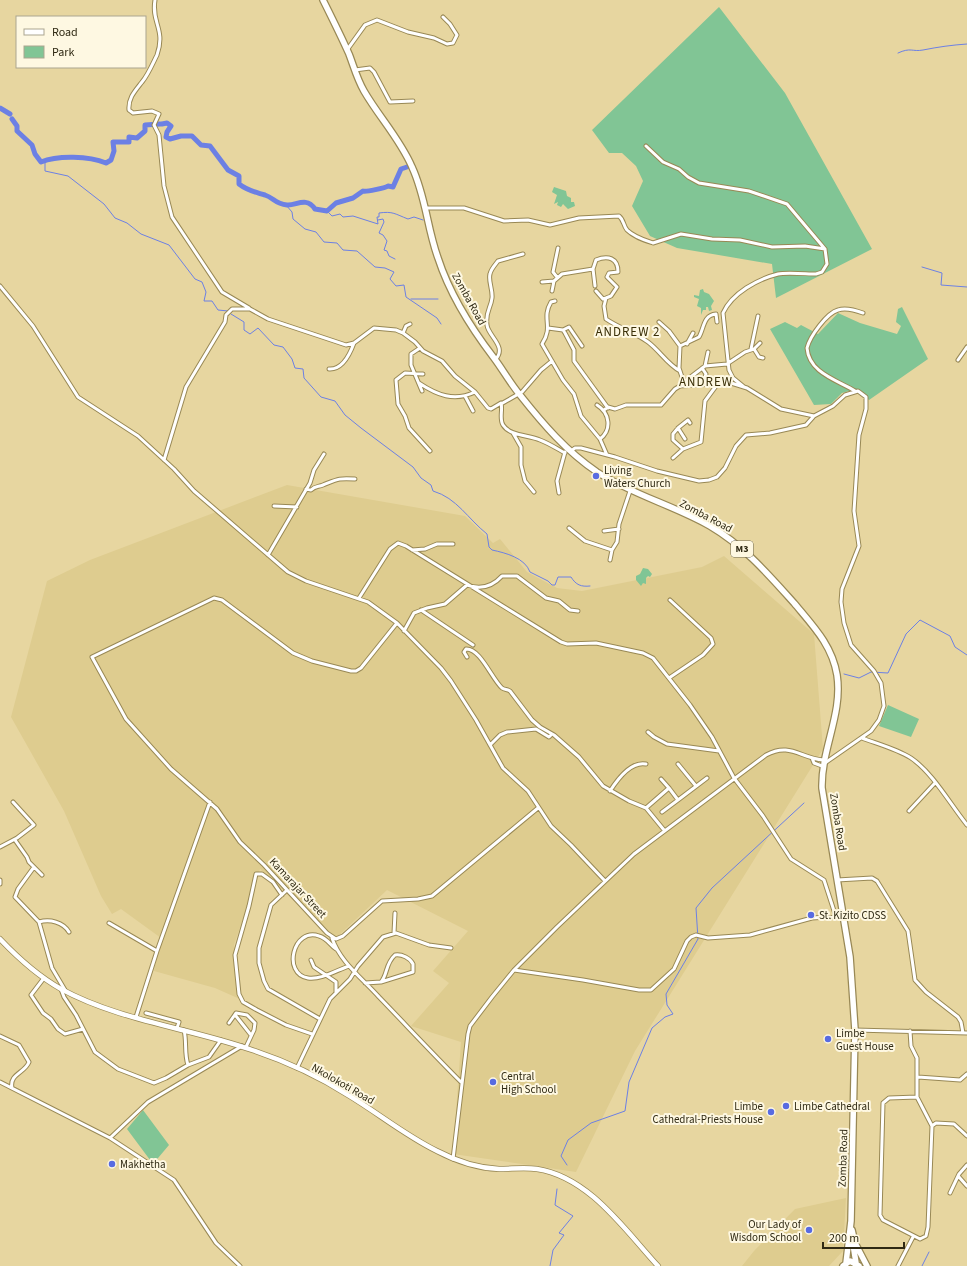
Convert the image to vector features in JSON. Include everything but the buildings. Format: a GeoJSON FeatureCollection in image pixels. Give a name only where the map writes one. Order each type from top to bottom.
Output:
{"type":"FeatureCollection","features":[{"type":"Feature","properties":{"kind":"highway","name":"Zomba Road"},"geometry":{"type":"LineString","coordinates":[[323,0],[347,50],[363,90],[407,156],[418,180],[426,208],[434,248],[453,295],[465,316],[519,394],[544,426],[567,451],[600,474],[630,491],[701,522],[736,544],[765,570],[822,637],[832,655],[838,684],[836,710],[823,763],[822,788],[850,957],[855,1030],[850,1228],[844,1264]]}},
{"type":"Feature","properties":{"kind":"highway","name":"Zomba Road"},"geometry":{"type":"LineString","coordinates":[[850,1228],[858,1264]]}},
{"type":"Feature","properties":{"kind":"highway"},"geometry":{"type":"LineString","coordinates":[[850,1228],[855,1243],[867,1266]]}},
{"type":"Feature","properties":{"kind":"highway","name":"M3"},"geometry":{"type":"LineString","coordinates":[[844,1264],[858,1264]]}},
{"type":"Feature","properties":{"kind":"main road","name":"Nkolokoti Road"},"geometry":{"type":"LineString","coordinates":[[0,939],[24,962],[61,989],[100,1006],[244,1047],[297,1068],[334,1086],[425,1145],[453,1159],[489,1168],[529,1168],[545,1170],[570,1179],[597,1199],[658,1266]]}},
{"type":"Feature","properties":{"kind":"street"},"geometry":{"type":"LineString","coordinates":[[155,0],[154,12],[161,32],[161,42],[156,57],[145,76],[135,88],[129,104],[129,110],[133,113],[152,111],[159,114],[154,125],[159,135],[164,186],[172,217],[222,292],[268,319],[341,344],[346,345],[354,343],[374,328],[396,330],[403,333],[420,348],[442,361],[455,376],[475,392],[489,408],[501,404],[519,394],[541,370],[552,361]]}},
{"type":"Feature","properties":{"kind":"street"},"geometry":{"type":"LineString","coordinates":[[347,50],[365,25],[377,20],[408,32],[434,38],[447,44],[454,43],[457,35],[450,24],[443,18]]}},
{"type":"Feature","properties":{"kind":"street"},"geometry":{"type":"LineString","coordinates":[[354,70],[370,68],[374,72],[390,102],[413,102]]}},
{"type":"Feature","properties":{"kind":"street"},"geometry":{"type":"LineString","coordinates":[[646,146],[663,162],[679,169],[688,177],[699,183],[740,189],[787,204],[825,250],[827,264],[822,272],[816,274],[776,274],[745,288],[731,301],[723,313],[727,364],[733,378],[744,387],[781,409],[814,416]]}},
{"type":"Feature","properties":{"kind":"street"},"geometry":{"type":"LineString","coordinates":[[426,208],[464,208],[504,221],[528,220],[550,225],[579,218],[619,216],[623,219],[627,229],[632,234],[653,243],[681,234],[712,239],[740,240],[772,247],[805,246],[825,250]]}},
{"type":"Feature","properties":{"kind":"street"},"geometry":{"type":"LineString","coordinates":[[557,277],[553,272],[558,248]]}},
{"type":"Feature","properties":{"kind":"street"},"geometry":{"type":"LineString","coordinates":[[495,360],[499,352],[499,346],[496,339],[488,329],[486,318],[486,312],[492,300],[490,275],[498,261],[523,254]]}},
{"type":"Feature","properties":{"kind":"street"},"geometry":{"type":"LineString","coordinates":[[595,286],[593,268],[596,260],[603,257],[608,257],[614,260],[618,265],[618,272],[609,273],[607,276],[609,280],[617,287],[611,296],[603,299],[596,291]]}},
{"type":"Feature","properties":{"kind":"street"},"geometry":{"type":"LineString","coordinates":[[552,291],[554,281],[562,274],[593,268]]}},
{"type":"Feature","properties":{"kind":"street"},"geometry":{"type":"LineString","coordinates":[[542,282],[554,281]]}},
{"type":"Feature","properties":{"kind":"street"},"geometry":{"type":"LineString","coordinates":[[0,286],[33,326],[71,389],[78,397],[138,436],[194,491],[268,555],[295,576],[359,598],[375,606],[397,623],[441,668],[451,681],[503,768],[528,792],[551,826],[571,845],[604,881]]}},
{"type":"Feature","properties":{"kind":"street"},"geometry":{"type":"LineString","coordinates":[[606,298],[604,306],[607,320],[613,322],[622,330],[631,332],[646,340],[659,351],[670,365],[680,371]]}},
{"type":"Feature","properties":{"kind":"street"},"geometry":{"type":"LineString","coordinates":[[555,302],[551,302],[547,312],[548,328],[542,344],[565,383],[575,396],[581,416],[600,439],[607,455]]}},
{"type":"Feature","properties":{"kind":"street"},"geometry":{"type":"LineString","coordinates":[[164,460],[186,387],[225,322],[226,314],[233,309],[250,309]]}},
{"type":"Feature","properties":{"kind":"street"},"geometry":{"type":"LineString","coordinates":[[812,758],[814,763],[823,763],[831,760],[871,731],[882,713],[884,698],[881,683],[874,670],[851,645],[844,624],[841,602],[842,589],[858,552],[859,542],[854,511],[859,434],[867,403],[866,397],[862,393],[823,375],[810,358],[807,348],[816,330],[833,312],[843,309],[863,312]]}},
{"type":"Feature","properties":{"kind":"street"},"geometry":{"type":"LineString","coordinates":[[680,346],[699,337],[702,325],[711,315],[716,314],[717,322]]}},
{"type":"Feature","properties":{"kind":"street"},"geometry":{"type":"LineString","coordinates":[[752,349],[758,316]]}},
{"type":"Feature","properties":{"kind":"street"},"geometry":{"type":"LineString","coordinates":[[659,322],[669,331],[680,346],[680,371],[684,383]]}},
{"type":"Feature","properties":{"kind":"street"},"geometry":{"type":"LineString","coordinates":[[403,333],[406,326],[410,324]]}},
{"type":"Feature","properties":{"kind":"street"},"geometry":{"type":"LineString","coordinates":[[548,328],[563,330],[569,327],[582,346]]}},
{"type":"Feature","properties":{"kind":"street"},"geometry":{"type":"LineString","coordinates":[[563,330],[574,350],[574,360],[608,408]]}},
{"type":"Feature","properties":{"kind":"street"},"geometry":{"type":"LineString","coordinates":[[687,344],[693,333]]}},
{"type":"Feature","properties":{"kind":"street"},"geometry":{"type":"LineString","coordinates":[[329,369],[334,370],[344,362],[354,343]]}},
{"type":"Feature","properties":{"kind":"street"},"geometry":{"type":"LineString","coordinates":[[604,410],[608,408],[616,409],[626,405],[661,405],[675,389],[704,367],[727,364],[760,343]]}},
{"type":"Feature","properties":{"kind":"street"},"geometry":{"type":"LineString","coordinates":[[958,360],[967,347]]}},
{"type":"Feature","properties":{"kind":"street"},"geometry":{"type":"LineString","coordinates":[[420,348],[410,355],[411,365],[422,391]]}},
{"type":"Feature","properties":{"kind":"street"},"geometry":{"type":"LineString","coordinates":[[752,349],[759,357],[763,358]]}},
{"type":"Feature","properties":{"kind":"street"},"geometry":{"type":"LineString","coordinates":[[703,383],[706,374],[704,367],[708,352]]}},
{"type":"Feature","properties":{"kind":"street"},"geometry":{"type":"LineString","coordinates":[[423,374],[405,374],[396,380],[398,404],[405,416],[409,428],[430,451]]}},
{"type":"Feature","properties":{"kind":"street"},"geometry":{"type":"LineString","coordinates":[[684,383],[720,382],[731,383],[744,387]]}},
{"type":"Feature","properties":{"kind":"street"},"geometry":{"type":"LineString","coordinates":[[673,458],[683,449],[701,442],[705,401],[720,382]]}},
{"type":"Feature","properties":{"kind":"street"},"geometry":{"type":"LineString","coordinates":[[419,383],[450,397],[465,396],[475,392]]}},
{"type":"Feature","properties":{"kind":"street"},"geometry":{"type":"LineString","coordinates":[[513,433],[540,440],[567,451],[579,448],[607,455],[657,471],[704,481],[717,478],[728,463],[738,442],[746,435],[770,433],[801,427],[808,424],[814,416],[833,406],[844,395],[855,391]]}},
{"type":"Feature","properties":{"kind":"street"},"geometry":{"type":"LineString","coordinates":[[465,396],[473,411]]}},
{"type":"Feature","properties":{"kind":"street"},"geometry":{"type":"LineString","coordinates":[[501,404],[502,424],[513,433],[521,447],[521,465],[525,481],[534,492]]}},
{"type":"Feature","properties":{"kind":"street"},"geometry":{"type":"LineString","coordinates":[[597,405],[604,410],[608,427],[605,435],[600,439]]}},
{"type":"Feature","properties":{"kind":"street"},"geometry":{"type":"LineString","coordinates":[[683,449],[673,440],[673,434],[678,428],[689,422],[692,416]]}},
{"type":"Feature","properties":{"kind":"street"},"geometry":{"type":"LineString","coordinates":[[678,428],[685,439]]}},
{"type":"Feature","properties":{"kind":"street"},"geometry":{"type":"LineString","coordinates":[[559,493],[557,481],[567,451]]}},
{"type":"Feature","properties":{"kind":"street"},"geometry":{"type":"LineString","coordinates":[[268,555],[306,489],[314,470],[324,454]]}},
{"type":"Feature","properties":{"kind":"street"},"geometry":{"type":"LineString","coordinates":[[306,489],[311,490],[314,487],[336,478],[355,480]]}},
{"type":"Feature","properties":{"kind":"street"},"geometry":{"type":"LineString","coordinates":[[610,560],[612,550],[617,542],[630,491]]}},
{"type":"Feature","properties":{"kind":"street"},"geometry":{"type":"LineString","coordinates":[[274,506],[296,506]]}},
{"type":"Feature","properties":{"kind":"street"},"geometry":{"type":"LineString","coordinates":[[569,528],[585,541],[612,550]]}},
{"type":"Feature","properties":{"kind":"street"},"geometry":{"type":"LineString","coordinates":[[604,531],[619,530]]}},
{"type":"Feature","properties":{"kind":"street"},"geometry":{"type":"LineString","coordinates":[[359,598],[390,549],[395,543],[402,544],[466,585],[561,642],[567,644],[592,643],[647,654],[669,678],[712,737],[734,778],[774,831],[791,859],[824,880],[836,916]]}},
{"type":"Feature","properties":{"kind":"street"},"geometry":{"type":"LineString","coordinates":[[412,550],[425,549],[436,544],[453,544]]}},
{"type":"Feature","properties":{"kind":"street"},"geometry":{"type":"LineString","coordinates":[[466,585],[473,587],[486,587],[495,584],[502,576],[517,576],[546,598],[559,601],[570,610],[578,611]]}},
{"type":"Feature","properties":{"kind":"street"},"geometry":{"type":"LineString","coordinates":[[404,631],[414,613],[445,604],[466,585]]}},
{"type":"Feature","properties":{"kind":"street","name":"Kamarajar Street"},"geometry":{"type":"LineString","coordinates":[[337,949],[332,938],[240,842],[225,819],[210,802],[171,769],[126,719],[92,657],[214,598],[222,600],[293,653],[312,662],[354,672],[360,668],[397,623]]}},
{"type":"Feature","properties":{"kind":"street"},"geometry":{"type":"LineString","coordinates":[[669,678],[700,657],[713,644],[711,638],[670,600]]}},
{"type":"Feature","properties":{"kind":"street"},"geometry":{"type":"LineString","coordinates":[[421,610],[473,644]]}},
{"type":"Feature","properties":{"kind":"street"},"geometry":{"type":"LineString","coordinates":[[467,657],[464,652],[466,649],[475,652],[504,690],[509,690],[532,720],[579,756],[603,786],[610,791],[646,808],[664,830]]}},
{"type":"Feature","properties":{"kind":"street"},"geometry":{"type":"LineString","coordinates":[[490,745],[500,735],[507,732],[536,729],[549,737],[552,734]]}},
{"type":"Feature","properties":{"kind":"street"},"geometry":{"type":"LineString","coordinates":[[648,732],[659,741],[671,745],[719,751]]}},
{"type":"Feature","properties":{"kind":"street"},"geometry":{"type":"LineString","coordinates":[[862,738],[906,755],[917,763],[935,783],[967,825]]}},
{"type":"Feature","properties":{"kind":"street"},"geometry":{"type":"LineString","coordinates":[[453,1159],[470,1026],[514,970],[604,881],[634,854],[734,778],[776,749],[789,750],[823,763]]}},
{"type":"Feature","properties":{"kind":"street"},"geometry":{"type":"LineString","coordinates":[[610,791],[622,775],[637,765],[646,764]]}},
{"type":"Feature","properties":{"kind":"street"},"geometry":{"type":"LineString","coordinates":[[678,764],[696,786]]}},
{"type":"Feature","properties":{"kind":"street"},"geometry":{"type":"LineString","coordinates":[[661,778],[678,800]]}},
{"type":"Feature","properties":{"kind":"street"},"geometry":{"type":"LineString","coordinates":[[662,812],[707,778]]}},
{"type":"Feature","properties":{"kind":"street"},"geometry":{"type":"LineString","coordinates":[[909,811],[935,783]]}},
{"type":"Feature","properties":{"kind":"street"},"geometry":{"type":"LineString","coordinates":[[646,808],[669,788]]}},
{"type":"Feature","properties":{"kind":"street"},"geometry":{"type":"LineString","coordinates":[[0,847],[15,840],[34,824],[13,802]]}},
{"type":"Feature","properties":{"kind":"street"},"geometry":{"type":"LineString","coordinates":[[136,1017],[156,951],[210,802]]}},
{"type":"Feature","properties":{"kind":"street"},"geometry":{"type":"LineString","coordinates":[[332,938],[336,939],[343,936],[382,901],[422,899],[432,896],[538,808]]}},
{"type":"Feature","properties":{"kind":"street"},"geometry":{"type":"LineString","coordinates":[[15,840],[26,855],[29,862],[42,875]]}},
{"type":"Feature","properties":{"kind":"street"},"geometry":{"type":"LineString","coordinates":[[34,867],[15,894],[21,905],[39,922],[52,968],[66,991]]}},
{"type":"Feature","properties":{"kind":"street"},"geometry":{"type":"LineString","coordinates":[[282,895],[273,882],[262,874],[256,874],[251,901],[235,955],[235,967],[239,994],[243,1002],[257,1010],[286,1025],[312,1034]]}},
{"type":"Feature","properties":{"kind":"street"},"geometry":{"type":"LineString","coordinates":[[837,880],[867,878],[875,880],[908,932],[915,980],[926,992],[958,1017],[962,1022],[965,1033],[855,1030]]}},
{"type":"Feature","properties":{"kind":"street"},"geometry":{"type":"LineString","coordinates":[[287,890],[271,905],[261,942],[258,963],[262,976],[271,992],[320,1020]]}},
{"type":"Feature","properties":{"kind":"street"},"geometry":{"type":"LineString","coordinates":[[394,913],[394,933]]}},
{"type":"Feature","properties":{"kind":"street"},"geometry":{"type":"LineString","coordinates":[[514,970],[639,990],[651,990],[674,969],[687,941],[691,936],[698,935],[708,938],[750,935],[812,918],[843,916]]}},
{"type":"Feature","properties":{"kind":"street"},"geometry":{"type":"LineString","coordinates":[[39,922],[48,921],[59,923],[68,932]]}},
{"type":"Feature","properties":{"kind":"street"},"geometry":{"type":"LineString","coordinates":[[109,923],[156,951]]}},
{"type":"Feature","properties":{"kind":"street"},"geometry":{"type":"LineString","coordinates":[[297,1068],[330,999],[350,979],[383,937],[394,933],[436,946],[451,948]]}},
{"type":"Feature","properties":{"kind":"street"},"geometry":{"type":"LineString","coordinates":[[349,966],[324,975],[309,978],[296,970],[293,958],[298,943],[304,937],[319,935],[337,949],[354,972],[462,1084]]}},
{"type":"Feature","properties":{"kind":"street"},"geometry":{"type":"LineString","coordinates":[[365,983],[381,982],[411,973],[414,968],[411,961],[398,955],[393,956],[387,966],[384,978],[381,982]]}},
{"type":"Feature","properties":{"kind":"street"},"geometry":{"type":"LineString","coordinates":[[311,960],[314,967],[336,982],[336,992]]}},
{"type":"Feature","properties":{"kind":"street"},"geometry":{"type":"LineString","coordinates":[[44,978],[31,995],[43,1013],[51,1019],[59,1031],[65,1034],[83,1029]]}},
{"type":"Feature","properties":{"kind":"street"},"geometry":{"type":"LineString","coordinates":[[61,989],[64,997],[99,1056],[122,1071],[154,1083],[188,1065],[212,1055],[221,1040]]}},
{"type":"Feature","properties":{"kind":"street"},"geometry":{"type":"LineString","coordinates":[[146,1013],[179,1022],[177,1028]]}},
{"type":"Feature","properties":{"kind":"street"},"geometry":{"type":"LineString","coordinates":[[110,1138],[148,1102],[244,1047],[255,1028],[254,1021],[248,1015],[236,1013],[228,1023]]}},
{"type":"Feature","properties":{"kind":"street"},"geometry":{"type":"LineString","coordinates":[[234,1016],[239,1019],[251,1035]]}},
{"type":"Feature","properties":{"kind":"street"},"geometry":{"type":"LineString","coordinates":[[184,1030],[186,1038],[184,1051],[188,1065]]}},
{"type":"Feature","properties":{"kind":"street"},"geometry":{"type":"LineString","coordinates":[[910,1031],[911,1046],[917,1058],[917,1097],[932,1126],[928,1227],[922,1239],[913,1237],[883,1220],[881,1217],[883,1109],[886,1099],[917,1097]]}},
{"type":"Feature","properties":{"kind":"street"},"geometry":{"type":"LineString","coordinates":[[0,1036],[19,1045],[29,1062],[27,1066],[13,1078],[11,1083],[12,1088]]}},
{"type":"Feature","properties":{"kind":"street"},"geometry":{"type":"LineString","coordinates":[[918,1077],[960,1080],[967,1074]]}},
{"type":"Feature","properties":{"kind":"street"},"geometry":{"type":"LineString","coordinates":[[0,1082],[110,1138],[174,1180],[216,1243],[240,1266]]}},
{"type":"Feature","properties":{"kind":"street"},"geometry":{"type":"LineString","coordinates":[[932,1126],[936,1123],[954,1124],[967,1136]]}},
{"type":"Feature","properties":{"kind":"street"},"geometry":{"type":"LineString","coordinates":[[950,1193],[967,1165]]}},
{"type":"Feature","properties":{"kind":"street"},"geometry":{"type":"LineString","coordinates":[[959,1177],[967,1186]]}},
{"type":"Feature","properties":{"kind":"street"},"geometry":{"type":"LineString","coordinates":[[898,1266],[913,1237]]}},
{"type":"Feature","properties":{"kind":"shaded area"},"geometry":{"type":"Polygon","coordinates":[[[287,485],[465,516],[493,543],[500,539],[527,572],[557,588],[582,591],[702,567],[724,556],[814,634],[823,749],[635,1051],[576,1172],[453,1154],[461,1042],[411,1026],[449,983],[433,971],[468,931],[387,890],[335,939],[260,869],[234,945],[242,1000],[215,988],[154,971],[161,938],[121,909],[112,914],[101,896],[64,811],[11,717],[47,581],[90,560],[287,485]]]}},
{"type":"Feature","properties":{"kind":"shaded area","name":"Our Lady of Wisdom School"},"geometry":{"type":"Polygon","coordinates":[[[846,1198],[843,1251],[829,1266],[742,1266],[754,1251],[795,1209],[846,1198]]]}},
{"type":"Feature","properties":{"kind":"green space"},"geometry":{"type":"Polygon","coordinates":[[[719,7],[785,93],[872,249],[776,298],[772,264],[677,248],[650,236],[632,206],[643,181],[636,166],[622,153],[609,153],[592,130],[719,7]]]}},
{"type":"Feature","properties":{"kind":"green space"},"geometry":{"type":"Polygon","coordinates":[[[554,187],[566,191],[567,196],[571,198],[571,202],[574,202],[575,206],[568,209],[563,204],[561,207],[557,205],[558,202],[554,204],[557,195],[552,192],[554,187]]]}},
{"type":"Feature","properties":{"kind":"green space"},"geometry":{"type":"Polygon","coordinates":[[[703,289],[704,292],[709,294],[714,301],[711,306],[712,310],[709,311],[708,307],[706,307],[706,310],[703,310],[701,315],[701,308],[697,306],[699,299],[694,297],[694,295],[699,296],[700,290],[703,289]]]}},
{"type":"Feature","properties":{"kind":"green space"},"geometry":{"type":"Polygon","coordinates":[[[902,307],[928,359],[869,400],[856,389],[842,393],[831,404],[814,405],[770,329],[785,322],[797,328],[801,325],[818,334],[838,313],[860,323],[897,334],[901,326],[896,322],[898,309],[902,307]]]}},
{"type":"Feature","properties":{"kind":"green space"},"geometry":{"type":"Polygon","coordinates":[[[643,568],[648,569],[652,574],[650,577],[648,576],[646,578],[646,584],[643,583],[641,586],[636,580],[636,576],[640,574],[643,568]]]}},
{"type":"Feature","properties":{"kind":"green space"},"geometry":{"type":"Polygon","coordinates":[[[888,705],[919,719],[911,737],[879,726],[888,705]]]}},
{"type":"Feature","properties":{"kind":"green space"},"geometry":{"type":"Polygon","coordinates":[[[143,1110],[169,1145],[153,1164],[127,1129],[143,1110]]]}},
{"type":"Feature","properties":{"kind":"waterway"},"geometry":{"type":"LineString","coordinates":[[898,53],[906,50],[919,50],[967,44]]}},
{"type":"Feature","properties":{"kind":"waterway"},"geometry":{"type":"LineString","coordinates":[[0,108],[10,114]]}},
{"type":"Feature","properties":{"kind":"waterway"},"geometry":{"type":"LineString","coordinates":[[12,119],[17,126],[17,131],[32,145],[35,154],[41,162],[56,158],[74,157],[106,163],[111,160],[114,151],[113,142],[129,142],[129,137],[137,138],[145,131],[145,125],[160,124]]}},
{"type":"Feature","properties":{"kind":"waterway"},"geometry":{"type":"LineString","coordinates":[[162,124],[167,123],[171,126],[166,137],[170,139],[181,136],[192,136],[201,145],[210,146],[228,170],[239,176],[239,184],[249,190],[268,196],[277,202],[287,205],[305,202],[312,205],[315,209],[327,211],[336,203],[353,198],[363,191],[376,190],[388,186],[393,187],[401,169],[410,166]]}},
{"type":"Feature","properties":{"kind":"waterway"},"geometry":{"type":"LineString","coordinates":[[45,161],[45,171],[68,176],[104,204],[115,218],[127,223],[141,234],[169,245],[195,279],[202,282],[206,292],[204,301],[212,301],[218,310],[228,311]]}},
{"type":"Feature","properties":{"kind":"waterway"},"geometry":{"type":"LineString","coordinates":[[286,205],[292,212],[293,219],[305,229],[316,232],[324,242],[337,243],[343,250],[357,251],[375,267],[385,268],[394,272],[390,279],[396,286],[404,285],[406,297],[437,318],[441,324]]}},
{"type":"Feature","properties":{"kind":"waterway"},"geometry":{"type":"LineString","coordinates":[[327,211],[332,216],[340,214],[343,217],[353,216],[378,224],[377,217],[379,217],[379,213],[384,212],[394,213],[408,219],[414,217],[423,220]]}},
{"type":"Feature","properties":{"kind":"waterway"},"geometry":{"type":"LineString","coordinates":[[378,220],[383,219],[384,222],[379,233],[383,235],[387,241],[384,250],[387,251],[389,256],[395,259]]}},
{"type":"Feature","properties":{"kind":"waterway"},"geometry":{"type":"LineString","coordinates":[[922,267],[942,273],[941,285],[967,287]]}},
{"type":"Feature","properties":{"kind":"waterway"},"geometry":{"type":"LineString","coordinates":[[411,299],[438,299]]}},
{"type":"Feature","properties":{"kind":"waterway"},"geometry":{"type":"LineString","coordinates":[[231,314],[244,322],[244,330],[250,334],[258,328],[274,345],[283,347],[292,359],[295,368],[303,369],[304,378],[321,397],[335,401],[345,415],[413,467],[421,478],[431,485],[433,491],[441,494],[456,504],[487,534],[489,547],[492,550],[514,557],[524,563],[530,572],[548,581],[552,585],[555,585],[558,577],[571,577],[579,585],[590,586]]}},
{"type":"Feature","properties":{"kind":"waterway"},"geometry":{"type":"LineString","coordinates":[[844,674],[859,678],[871,672],[888,673],[906,634],[920,620],[950,636],[955,647],[967,655]]}},
{"type":"Feature","properties":{"kind":"waterway"},"geometry":{"type":"LineString","coordinates":[[567,1165],[561,1156],[568,1140],[591,1123],[625,1111],[629,1082],[652,1028],[665,1017],[673,1014],[667,1005],[666,994],[698,939],[696,908],[712,888],[804,803]]}},
{"type":"Feature","properties":{"kind":"waterway"},"geometry":{"type":"LineString","coordinates":[[550,1266],[553,1250],[564,1235],[559,1233],[573,1216],[555,1205],[557,1189]]}},
{"type":"Feature","properties":{"kind":"waterway"},"geometry":{"type":"LineString","coordinates":[[922,1266],[929,1252]]}},
{"type":"Feature","properties":{"kind":"place","name":"Living Waters Church"},"geometry":{"type":"Point","coordinates":[596,476]}},
{"type":"Feature","properties":{"kind":"place","name":"St. Kizito CDSS"},"geometry":{"type":"Point","coordinates":[811,915]}},
{"type":"Feature","properties":{"kind":"place","name":"Limbe Guest House"},"geometry":{"type":"Point","coordinates":[828,1039]}},
{"type":"Feature","properties":{"kind":"place","name":"Central High School"},"geometry":{"type":"Point","coordinates":[493,1082]}},
{"type":"Feature","properties":{"kind":"place","name":"Limbe Cathedral"},"geometry":{"type":"Point","coordinates":[786,1106]}},
{"type":"Feature","properties":{"kind":"place","name":"Limbe Cathedral-Priests House"},"geometry":{"type":"Point","coordinates":[771,1112]}},
{"type":"Feature","properties":{"kind":"place","name":"Makhetha"},"geometry":{"type":"Point","coordinates":[112,1164]}},
{"type":"Feature","properties":{"kind":"place","name":"Our Lady of Wisdom School"},"geometry":{"type":"Point","coordinates":[809,1230]}},
{"type":"Feature","properties":{"kind":"district","name":"ANDREW 2"},"geometry":{"type":"Point","coordinates":[628,332]}},
{"type":"Feature","properties":{"kind":"district","name":"ANDREW"},"geometry":{"type":"Point","coordinates":[706,382]}}]}
